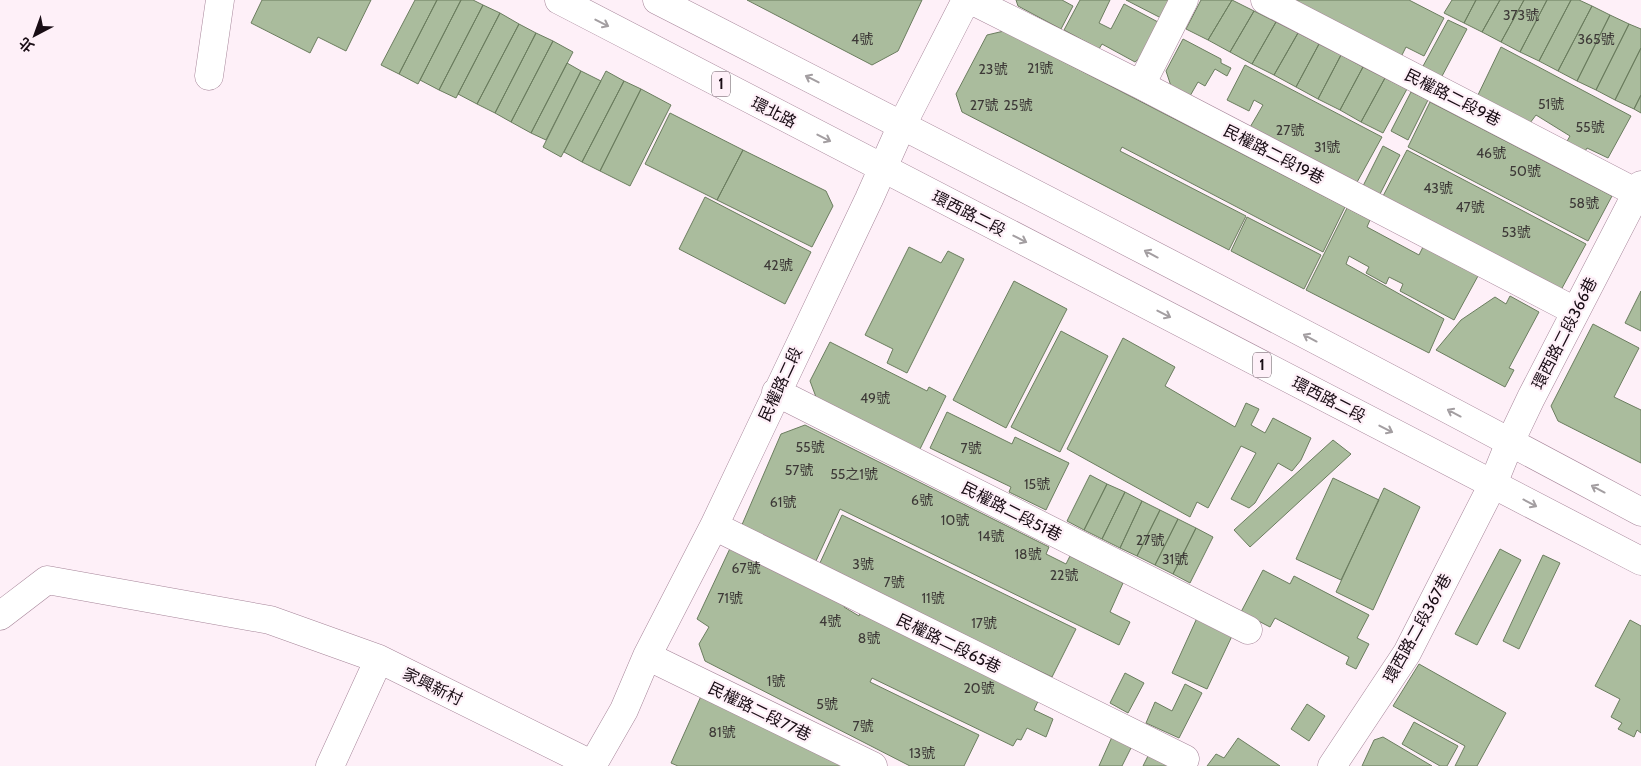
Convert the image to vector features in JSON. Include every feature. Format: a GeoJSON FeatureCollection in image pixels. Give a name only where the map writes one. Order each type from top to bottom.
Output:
{"type":"FeatureCollection","features":[{"type":"Feature","properties":{"kind":"main road"},"geometry":{"type":"LineString","coordinates":[[209,76],[220,0]]}},
{"type":"Feature","properties":{"kind":"main road","name":"環北路"},"geometry":{"type":"LineString","coordinates":[[559,0],[883,168]]}},
{"type":"Feature","properties":{"kind":"main road"},"geometry":{"type":"LineString","coordinates":[[657,0],[902,125],[1641,512]]}},
{"type":"Feature","properties":{"kind":"main road","name":"民權路二段"},"geometry":{"type":"LineString","coordinates":[[593,766],[624,710],[647,656],[714,526],[902,125],[966,0]]}},
{"type":"Feature","properties":{"kind":"main road","name":"民權路二段19巷"},"geometry":{"type":"LineString","coordinates":[[971,0],[1140,85],[1575,311]]}},
{"type":"Feature","properties":{"kind":"main road"},"geometry":{"type":"LineString","coordinates":[[1140,85],[1184,0]]}},
{"type":"Feature","properties":{"kind":"main road","name":"民權路二段9巷"},"geometry":{"type":"LineString","coordinates":[[1265,0],[1640,191]]}},
{"type":"Feature","properties":{"kind":"main road","name":"環西路二段"},"geometry":{"type":"LineString","coordinates":[[883,168],[1641,561]]}},
{"type":"Feature","properties":{"kind":"main road","name":"環西路二段366巷"},"geometry":{"type":"LineString","coordinates":[[1493,484],[1510,442],[1575,311],[1640,191]]}},
{"type":"Feature","properties":{"kind":"main road","name":"民權路二段51巷"},"geometry":{"type":"LineString","coordinates":[[776,392],[1248,630]]}},
{"type":"Feature","properties":{"kind":"main road","name":"環西路二段367巷"},"geometry":{"type":"LineString","coordinates":[[1332,766],[1407,653],[1493,484]]}},
{"type":"Feature","properties":{"kind":"main road","name":"民權路二段65巷"},"geometry":{"type":"LineString","coordinates":[[714,526],[1184,759]]}},
{"type":"Feature","properties":{"kind":"main road","name":"家興新村"},"geometry":{"type":"LineString","coordinates":[[0,616],[47,580],[270,620],[379,659],[593,766]]}},
{"type":"Feature","properties":{"kind":"main road","name":"民權路二段77巷"},"geometry":{"type":"LineString","coordinates":[[647,656],[873,766]]}},
{"type":"Feature","properties":{"kind":"main road"},"geometry":{"type":"LineString","coordinates":[[330,766],[379,659]]}},
{"type":"Feature","properties":{"kind":"building"},"geometry":{"type":"Polygon","coordinates":[[[262,0],[371,0],[346,51],[318,37],[310,53],[251,23],[262,0]]]}},
{"type":"Feature","properties":{"kind":"building"},"geometry":{"type":"Polygon","coordinates":[[[415,0],[437,0],[399,74],[381,65],[415,0]]]}},
{"type":"Feature","properties":{"kind":"building"},"geometry":{"type":"Polygon","coordinates":[[[437,0],[461,0],[418,84],[399,74],[437,0]]]}},
{"type":"Feature","properties":{"kind":"building"},"geometry":{"type":"Polygon","coordinates":[[[461,0],[473,0],[483,5],[439,90],[420,80],[461,0]]]}},
{"type":"Feature","properties":{"kind":"building"},"geometry":{"type":"Polygon","coordinates":[[[747,0],[922,0],[898,51],[872,65],[747,0]]]}},
{"type":"Feature","properties":{"kind":"building"},"geometry":{"type":"Polygon","coordinates":[[[1016,0],[1062,0],[1073,6],[1061,29],[1018,6],[1016,0]]]}},
{"type":"Feature","properties":{"kind":"building"},"geometry":{"type":"Polygon","coordinates":[[[1080,0],[1110,0],[1099,23],[1111,29],[1124,4],[1158,22],[1141,57],[1135,62],[1102,44],[1099,49],[1064,30],[1080,0]]]}},
{"type":"Feature","properties":{"kind":"building"},"geometry":{"type":"Polygon","coordinates":[[[1126,0],[1169,0],[1161,18],[1126,0]]]}},
{"type":"Feature","properties":{"kind":"building"},"geometry":{"type":"Polygon","coordinates":[[[1201,0],[1232,0],[1208,40],[1186,29],[1201,0]]]}},
{"type":"Feature","properties":{"kind":"building"},"geometry":{"type":"Polygon","coordinates":[[[1232,0],[1254,11],[1230,52],[1208,40],[1232,0]]]}},
{"type":"Feature","properties":{"kind":"building"},"geometry":{"type":"Polygon","coordinates":[[[1293,0],[1409,0],[1444,18],[1424,56],[1406,47],[1401,57],[1293,0]]]}},
{"type":"Feature","properties":{"kind":"building"},"geometry":{"type":"Polygon","coordinates":[[[1452,0],[1476,0],[1464,23],[1444,13],[1452,0]]]}},
{"type":"Feature","properties":{"kind":"building"},"geometry":{"type":"Polygon","coordinates":[[[1476,0],[1500,0],[1482,32],[1464,23],[1476,0]]]}},
{"type":"Feature","properties":{"kind":"building"},"geometry":{"type":"Polygon","coordinates":[[[1500,0],[1524,0],[1501,42],[1482,32],[1500,0]]]}},
{"type":"Feature","properties":{"kind":"building"},"geometry":{"type":"Polygon","coordinates":[[[1524,0],[1547,0],[1520,52],[1501,42],[1524,0]]]}},
{"type":"Feature","properties":{"kind":"building"},"geometry":{"type":"Polygon","coordinates":[[[1547,0],[1571,0],[1539,61],[1520,52],[1547,0]]]}},
{"type":"Feature","properties":{"kind":"building"},"geometry":{"type":"Polygon","coordinates":[[[1571,0],[1579,0],[1592,6],[1558,71],[1539,61],[1571,0]]]}},
{"type":"Feature","properties":{"kind":"building"},"geometry":{"type":"Polygon","coordinates":[[[483,5],[500,13],[456,98],[439,90],[483,5]]]}},
{"type":"Feature","properties":{"kind":"building"},"geometry":{"type":"Polygon","coordinates":[[[1592,6],[1610,15],[1577,81],[1558,71],[1592,6]]]}},
{"type":"Feature","properties":{"kind":"building"},"geometry":{"type":"Polygon","coordinates":[[[1254,11],[1276,22],[1252,64],[1230,52],[1254,11]]]}},
{"type":"Feature","properties":{"kind":"building"},"geometry":{"type":"Polygon","coordinates":[[[500,13],[519,24],[477,104],[458,94],[500,13]]]}},
{"type":"Feature","properties":{"kind":"building"},"geometry":{"type":"Polygon","coordinates":[[[1610,15],[1629,24],[1596,90],[1577,81],[1610,15]]]}},
{"type":"Feature","properties":{"kind":"building"},"geometry":{"type":"Polygon","coordinates":[[[1448,20],[1467,29],[1441,78],[1422,68],[1448,20]]]}},
{"type":"Feature","properties":{"kind":"building"},"geometry":{"type":"Polygon","coordinates":[[[1276,22],[1298,33],[1274,75],[1252,64],[1276,22]]]}},
{"type":"Feature","properties":{"kind":"building"},"geometry":{"type":"Polygon","coordinates":[[[519,24],[536,33],[495,113],[477,104],[519,24]]]}},
{"type":"Feature","properties":{"kind":"building"},"geometry":{"type":"Polygon","coordinates":[[[1629,24],[1641,29],[1641,48],[1615,100],[1596,90],[1629,24]]]}},
{"type":"Feature","properties":{"kind":"building"},"geometry":{"type":"Polygon","coordinates":[[[1004,31],[1345,207],[1323,252],[1122,147],[1120,151],[1246,216],[1229,250],[962,112],[956,94],[987,35],[1004,31]]]}},
{"type":"Feature","properties":{"kind":"building"},"geometry":{"type":"Polygon","coordinates":[[[536,33],[553,41],[511,122],[495,113],[536,33]]]}},
{"type":"Feature","properties":{"kind":"building"},"geometry":{"type":"Polygon","coordinates":[[[1298,33],[1319,44],[1296,87],[1274,75],[1298,33]]]}},
{"type":"Feature","properties":{"kind":"building"},"geometry":{"type":"Polygon","coordinates":[[[1183,39],[1221,59],[1221,63],[1231,68],[1227,76],[1215,69],[1205,86],[1198,82],[1190,96],[1171,86],[1166,71],[1183,39]]]}},
{"type":"Feature","properties":{"kind":"building"},"geometry":{"type":"Polygon","coordinates":[[[553,41],[573,52],[531,133],[511,122],[553,41]]]}},
{"type":"Feature","properties":{"kind":"building"},"geometry":{"type":"Polygon","coordinates":[[[1319,44],[1341,55],[1318,99],[1296,87],[1319,44]]]}},
{"type":"Feature","properties":{"kind":"building"},"geometry":{"type":"Polygon","coordinates":[[[1501,47],[1631,116],[1608,158],[1587,148],[1584,153],[1566,143],[1570,136],[1536,115],[1530,123],[1477,97],[1501,47]]]}},
{"type":"Feature","properties":{"kind":"building"},"geometry":{"type":"Polygon","coordinates":[[[1641,48],[1641,95],[1634,109],[1615,100],[1641,48]]]}},
{"type":"Feature","properties":{"kind":"building"},"geometry":{"type":"Polygon","coordinates":[[[1341,55],[1363,67],[1340,110],[1318,99],[1341,55]]]}},
{"type":"Feature","properties":{"kind":"building"},"geometry":{"type":"Polygon","coordinates":[[[567,63],[581,71],[546,140],[531,133],[567,63]]]}},
{"type":"Feature","properties":{"kind":"building"},"geometry":{"type":"Polygon","coordinates":[[[1245,65],[1382,137],[1356,184],[1249,129],[1263,105],[1254,100],[1249,111],[1227,100],[1245,65]]]}},
{"type":"Feature","properties":{"kind":"building"},"geometry":{"type":"Polygon","coordinates":[[[1363,67],[1385,78],[1361,122],[1340,110],[1363,67]]]}},
{"type":"Feature","properties":{"kind":"building"},"geometry":{"type":"Polygon","coordinates":[[[581,71],[601,81],[561,157],[543,147],[581,71]]]}},
{"type":"Feature","properties":{"kind":"building"},"geometry":{"type":"Polygon","coordinates":[[[606,71],[624,81],[582,162],[564,152],[606,71]]]}},
{"type":"Feature","properties":{"kind":"building"},"geometry":{"type":"Polygon","coordinates":[[[1385,78],[1407,89],[1383,133],[1361,122],[1385,78]]]}},
{"type":"Feature","properties":{"kind":"building"},"geometry":{"type":"Polygon","coordinates":[[[624,81],[641,89],[600,171],[582,162],[624,81]]]}},
{"type":"Feature","properties":{"kind":"building"},"geometry":{"type":"Polygon","coordinates":[[[641,89],[671,105],[630,186],[600,171],[641,89]]]}},
{"type":"Feature","properties":{"kind":"building"},"geometry":{"type":"Polygon","coordinates":[[[1411,92],[1428,100],[1408,140],[1391,131],[1411,92]]]}},
{"type":"Feature","properties":{"kind":"building"},"geometry":{"type":"Polygon","coordinates":[[[1641,95],[1641,113],[1634,109],[1641,95]]]}},
{"type":"Feature","properties":{"kind":"building"},"geometry":{"type":"Polygon","coordinates":[[[1430,102],[1612,196],[1588,241],[1408,147],[1430,102]]]}},
{"type":"Feature","properties":{"kind":"building"},"geometry":{"type":"Polygon","coordinates":[[[670,113],[743,150],[717,200],[645,164],[670,113]]]}},
{"type":"Feature","properties":{"kind":"building"},"geometry":{"type":"Polygon","coordinates":[[[1383,146],[1400,155],[1379,196],[1362,188],[1383,146]]]}},
{"type":"Feature","properties":{"kind":"building"},"geometry":{"type":"Polygon","coordinates":[[[743,150],[826,191],[833,206],[812,247],[717,200],[743,150]]]}},
{"type":"Feature","properties":{"kind":"building"},"geometry":{"type":"Polygon","coordinates":[[[1407,150],[1586,244],[1561,290],[1382,198],[1407,150]]]}},
{"type":"Feature","properties":{"kind":"building"},"geometry":{"type":"Polygon","coordinates":[[[705,197],[811,252],[785,304],[679,249],[705,197]]]}},
{"type":"Feature","properties":{"kind":"building"},"geometry":{"type":"Polygon","coordinates":[[[1347,208],[1370,220],[1367,227],[1419,255],[1423,247],[1478,276],[1454,320],[1400,291],[1403,284],[1389,277],[1386,284],[1366,273],[1369,267],[1349,256],[1346,264],[1444,319],[1429,353],[1306,290],[1347,208]]]}},
{"type":"Feature","properties":{"kind":"building"},"geometry":{"type":"Polygon","coordinates":[[[1247,217],[1321,255],[1304,289],[1231,251],[1247,217]]]}},
{"type":"Feature","properties":{"kind":"building"},"geometry":{"type":"Polygon","coordinates":[[[909,247],[941,263],[948,251],[964,259],[907,373],[887,363],[893,349],[865,335],[909,247]]]}},
{"type":"Feature","properties":{"kind":"building"},"geometry":{"type":"Polygon","coordinates":[[[1014,281],[1067,309],[1006,428],[953,400],[1014,281]]]}},
{"type":"Feature","properties":{"kind":"building"},"geometry":{"type":"Polygon","coordinates":[[[1641,291],[1641,331],[1625,323],[1641,291]]]}},
{"type":"Feature","properties":{"kind":"building"},"geometry":{"type":"Polygon","coordinates":[[[1510,296],[1539,312],[1509,368],[1514,370],[1505,387],[1436,350],[1461,320],[1495,297],[1506,304],[1510,296]]]}},
{"type":"Feature","properties":{"kind":"building"},"geometry":{"type":"Polygon","coordinates":[[[1593,324],[1639,348],[1614,397],[1641,410],[1641,463],[1558,421],[1551,406],[1593,324]]]}},
{"type":"Feature","properties":{"kind":"building"},"geometry":{"type":"Polygon","coordinates":[[[1061,331],[1108,356],[1060,452],[1011,427],[1061,331]]]}},
{"type":"Feature","properties":{"kind":"building"},"geometry":{"type":"Polygon","coordinates":[[[1123,338],[1175,367],[1165,386],[1235,427],[1246,403],[1259,409],[1251,425],[1265,433],[1273,418],[1311,438],[1301,460],[1292,471],[1278,463],[1255,503],[1249,508],[1231,499],[1256,453],[1241,446],[1208,508],[1197,502],[1190,517],[1067,449],[1123,338]]]}},
{"type":"Feature","properties":{"kind":"building"},"geometry":{"type":"Polygon","coordinates":[[[830,342],[927,391],[929,387],[946,396],[920,449],[881,434],[883,431],[816,397],[810,381],[830,342]]]}},
{"type":"Feature","properties":{"kind":"building"},"geometry":{"type":"Polygon","coordinates":[[[947,412],[1012,444],[1015,437],[1069,463],[1046,510],[1009,492],[1011,487],[930,448],[947,412]]]}},
{"type":"Feature","properties":{"kind":"building"},"geometry":{"type":"Polygon","coordinates":[[[805,425],[1049,547],[1046,554],[1066,564],[1070,556],[1123,583],[1110,612],[1130,622],[1119,645],[840,509],[815,563],[741,527],[781,434],[805,425]]]}},
{"type":"Feature","properties":{"kind":"building"},"geometry":{"type":"Polygon","coordinates":[[[1333,440],[1351,454],[1250,547],[1234,530],[1333,440]]]}},
{"type":"Feature","properties":{"kind":"building"},"geometry":{"type":"Polygon","coordinates":[[[1090,475],[1107,484],[1084,530],[1067,521],[1090,475]]]}},
{"type":"Feature","properties":{"kind":"building"},"geometry":{"type":"Polygon","coordinates":[[[1333,478],[1379,500],[1341,580],[1296,559],[1333,478]]]}},
{"type":"Feature","properties":{"kind":"building"},"geometry":{"type":"Polygon","coordinates":[[[1107,484],[1125,492],[1102,539],[1084,530],[1107,484]]]}},
{"type":"Feature","properties":{"kind":"building"},"geometry":{"type":"Polygon","coordinates":[[[1384,488],[1420,507],[1373,610],[1336,592],[1384,488]]]}},
{"type":"Feature","properties":{"kind":"building"},"geometry":{"type":"Polygon","coordinates":[[[1125,492],[1142,501],[1120,548],[1102,539],[1125,492]]]}},
{"type":"Feature","properties":{"kind":"building"},"geometry":{"type":"Polygon","coordinates":[[[1142,501],[1160,510],[1137,556],[1120,548],[1142,501]]]}},
{"type":"Feature","properties":{"kind":"building"},"geometry":{"type":"Polygon","coordinates":[[[1160,510],[1178,519],[1155,565],[1137,556],[1160,510]]]}},
{"type":"Feature","properties":{"kind":"building"},"geometry":{"type":"Polygon","coordinates":[[[842,515],[1076,629],[1052,677],[819,565],[842,515]]]}},
{"type":"Feature","properties":{"kind":"building"},"geometry":{"type":"Polygon","coordinates":[[[1178,519],[1196,528],[1173,574],[1155,565],[1178,519]]]}},
{"type":"Feature","properties":{"kind":"building"},"geometry":{"type":"Polygon","coordinates":[[[1196,528],[1213,537],[1190,583],[1173,574],[1196,528]]]}},
{"type":"Feature","properties":{"kind":"building"},"geometry":{"type":"Polygon","coordinates":[[[733,542],[846,603],[844,607],[859,616],[862,608],[1039,699],[1034,710],[1053,719],[1046,737],[1027,728],[1021,740],[1017,739],[1013,746],[872,678],[870,682],[979,735],[964,766],[910,766],[705,661],[699,644],[709,627],[697,619],[733,542]]]}},
{"type":"Feature","properties":{"kind":"building"},"geometry":{"type":"Polygon","coordinates":[[[1500,549],[1521,560],[1477,645],[1455,634],[1500,549]]]}},
{"type":"Feature","properties":{"kind":"building"},"geometry":{"type":"Polygon","coordinates":[[[1543,555],[1560,563],[1519,649],[1503,641],[1543,555]]]}},
{"type":"Feature","properties":{"kind":"building"},"geometry":{"type":"Polygon","coordinates":[[[1263,570],[1290,584],[1294,576],[1369,615],[1357,638],[1369,644],[1356,669],[1346,664],[1349,657],[1275,618],[1270,627],[1241,612],[1263,570]]]}},
{"type":"Feature","properties":{"kind":"building"},"geometry":{"type":"Polygon","coordinates":[[[1197,618],[1232,636],[1207,689],[1172,673],[1197,618]]]}},
{"type":"Feature","properties":{"kind":"building"},"geometry":{"type":"Polygon","coordinates":[[[1630,620],[1641,626],[1641,733],[1637,730],[1634,737],[1618,729],[1622,723],[1611,717],[1620,699],[1595,686],[1630,620]]]}},
{"type":"Feature","properties":{"kind":"building"},"geometry":{"type":"Polygon","coordinates":[[[1419,664],[1506,713],[1477,766],[1455,766],[1465,746],[1393,706],[1419,664]]]}},
{"type":"Feature","properties":{"kind":"building"},"geometry":{"type":"Polygon","coordinates":[[[1125,673],[1144,683],[1128,713],[1110,703],[1125,673]]]}},
{"type":"Feature","properties":{"kind":"building"},"geometry":{"type":"Polygon","coordinates":[[[1185,684],[1202,693],[1179,738],[1146,723],[1155,702],[1172,711],[1185,684]]]}},
{"type":"Feature","properties":{"kind":"building"},"geometry":{"type":"Polygon","coordinates":[[[702,694],[845,766],[678,766],[671,763],[702,694]]]}},
{"type":"Feature","properties":{"kind":"building"},"geometry":{"type":"Polygon","coordinates":[[[1307,704],[1325,716],[1309,741],[1291,729],[1307,704]]]}},
{"type":"Feature","properties":{"kind":"building"},"geometry":{"type":"Polygon","coordinates":[[[1414,722],[1458,746],[1447,766],[1440,766],[1402,744],[1414,722]]]}},
{"type":"Feature","properties":{"kind":"building"},"geometry":{"type":"Polygon","coordinates":[[[1112,737],[1132,746],[1122,766],[1099,766],[1112,737]]]}},
{"type":"Feature","properties":{"kind":"building"},"geometry":{"type":"Polygon","coordinates":[[[1383,737],[1432,766],[1362,766],[1374,740],[1383,737]]]}},
{"type":"Feature","properties":{"kind":"building"},"geometry":{"type":"Polygon","coordinates":[[[1238,738],[1280,766],[1207,766],[1216,754],[1224,758],[1238,738]]]}},
{"type":"Feature","properties":{"kind":"building"},"geometry":{"type":"Polygon","coordinates":[[[1149,754],[1173,766],[1143,766],[1149,754]]]}}]}
